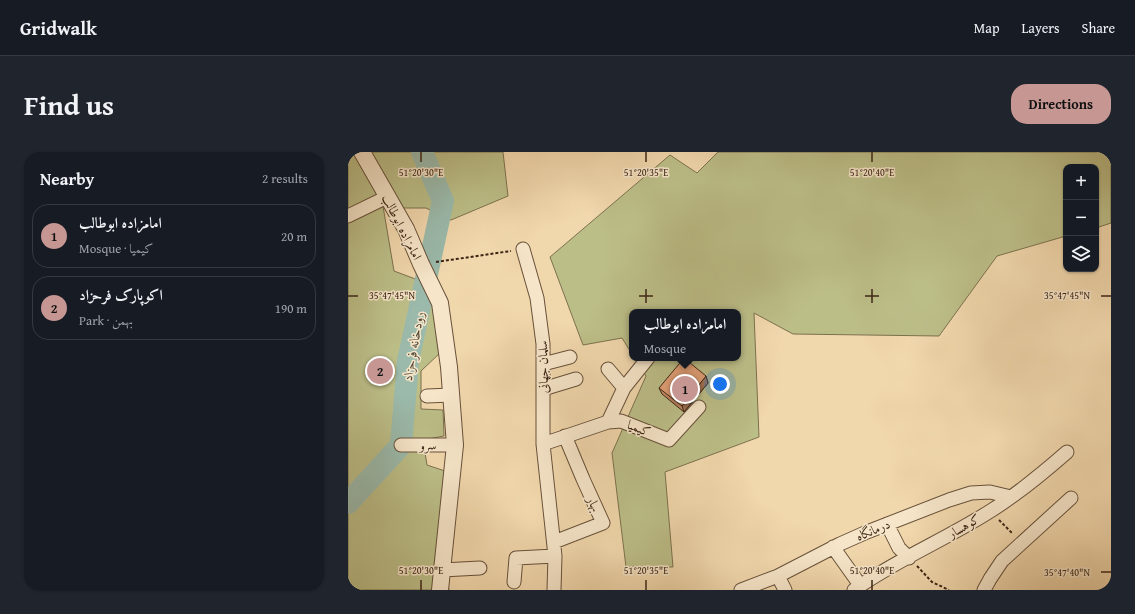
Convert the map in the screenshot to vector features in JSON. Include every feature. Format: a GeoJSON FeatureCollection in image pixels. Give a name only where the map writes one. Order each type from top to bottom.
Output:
{"type":"FeatureCollection","features":[{"type":"Feature","properties":{"kind":"street","name":"امامزاده ابوطالب"},"geometry":{"type":"LineString","coordinates":[[362,152],[406,229],[440,303],[451,395],[455,445],[440,590]]}},
{"type":"Feature","properties":{"kind":"street"},"geometry":{"type":"LineString","coordinates":[[348,216],[387,197]]}},
{"type":"Feature","properties":{"kind":"street","name":"سلمان جهانی"},"geometry":{"type":"LineString","coordinates":[[523,249],[537,298],[544,344],[544,444],[555,556],[554,590]]}},
{"type":"Feature","properties":{"kind":"street"},"geometry":{"type":"LineString","coordinates":[[544,364],[570,357]]}},
{"type":"Feature","properties":{"kind":"street"},"geometry":{"type":"LineString","coordinates":[[608,422],[624,388],[646,361]]}},
{"type":"Feature","properties":{"kind":"street"},"geometry":{"type":"LineString","coordinates":[[608,369],[624,388]]}},
{"type":"Feature","properties":{"kind":"street"},"geometry":{"type":"LineString","coordinates":[[544,389],[576,379]]}},
{"type":"Feature","properties":{"kind":"street"},"geometry":{"type":"LineString","coordinates":[[427,396],[451,395]]}},
{"type":"Feature","properties":{"kind":"street","name":"کیمیا"},"geometry":{"type":"LineString","coordinates":[[544,444],[565,436],[579,425],[621,421],[669,440],[699,407]]}},
{"type":"Feature","properties":{"kind":"street","name":"بهار"},"geometry":{"type":"LineString","coordinates":[[554,542],[603,523],[565,436]]}},
{"type":"Feature","properties":{"kind":"street","name":"سرو"},"geometry":{"type":"LineString","coordinates":[[401,445],[455,445]]}},
{"type":"Feature","properties":{"kind":"street","name":"کوهسار"},"geometry":{"type":"LineString","coordinates":[[857,588],[874,576],[909,558],[991,511],[1026,488],[1067,452]]}},
{"type":"Feature","properties":{"kind":"street","name":"درمانگاه"},"geometry":{"type":"LineString","coordinates":[[742,590],[778,576],[833,547],[949,500],[971,493],[990,492],[1011,497]]}},
{"type":"Feature","properties":{"kind":"street"},"geometry":{"type":"LineString","coordinates":[[984,590],[1002,561],[1071,498]]}},
{"type":"Feature","properties":{"kind":"street"},"geometry":{"type":"LineString","coordinates":[[887,524],[899,548],[909,558]]}},
{"type":"Feature","properties":{"kind":"street"},"geometry":{"type":"LineString","coordinates":[[833,547],[857,588]]}},
{"type":"Feature","properties":{"kind":"street"},"geometry":{"type":"LineString","coordinates":[[514,582],[516,558],[555,556]]}},
{"type":"Feature","properties":{"kind":"street"},"geometry":{"type":"LineString","coordinates":[[442,570],[480,568]]}},
{"type":"Feature","properties":{"kind":"street"},"geometry":{"type":"LineString","coordinates":[[778,576],[785,590]]}},
{"type":"Feature","properties":{"kind":"path"},"geometry":{"type":"LineString","coordinates":[[421,264],[523,249]]}},
{"type":"Feature","properties":{"kind":"path"},"geometry":{"type":"LineString","coordinates":[[991,511],[1022,544]]}},
{"type":"Feature","properties":{"kind":"path"},"geometry":{"type":"LineString","coordinates":[[909,558],[932,582],[949,590]]}},
{"type":"Feature","properties":{"kind":"green space"},"geometry":{"type":"Polygon","coordinates":[[[348,152],[503,152],[508,196],[451,220],[426,208],[400,208],[377,171],[394,271],[418,280],[436,309],[442,351],[421,371],[421,409],[443,410],[444,436],[423,440],[427,465],[445,471],[439,534],[449,590],[348,590],[348,152]]]}},
{"type":"Feature","properties":{"kind":"green space"},"geometry":{"type":"Polygon","coordinates":[[[718,152],[1111,152],[1111,223],[1099,227],[1099,164],[1063,164],[1063,237],[997,256],[939,336],[793,334],[754,313],[759,437],[665,472],[673,567],[626,567],[612,453],[646,376],[636,361],[741,361],[741,309],[629,309],[629,349],[622,338],[583,345],[550,257],[670,155],[697,173],[718,152]]]}},
{"type":"Feature","properties":{"kind":"building"},"geometry":{"type":"Polygon","coordinates":[[[682,361],[688,361],[706,376],[682,406],[659,388],[682,361]]]}},
{"type":"Feature","properties":{"kind":"waterway","name":"رودخانه فرحزاد"},"geometry":{"type":"LineString","coordinates":[[348,503],[401,445],[408,361],[443,201],[422,152]]}},
{"type":"Feature","properties":{"kind":"place","name":"اکوپارک فرحزاد"},"geometry":{"type":"Point","coordinates":[380,371]}},
{"type":"Feature","properties":{"kind":"place","name":"امامزاده ابوطالب"},"geometry":{"type":"Point","coordinates":[685,389]}}]}
